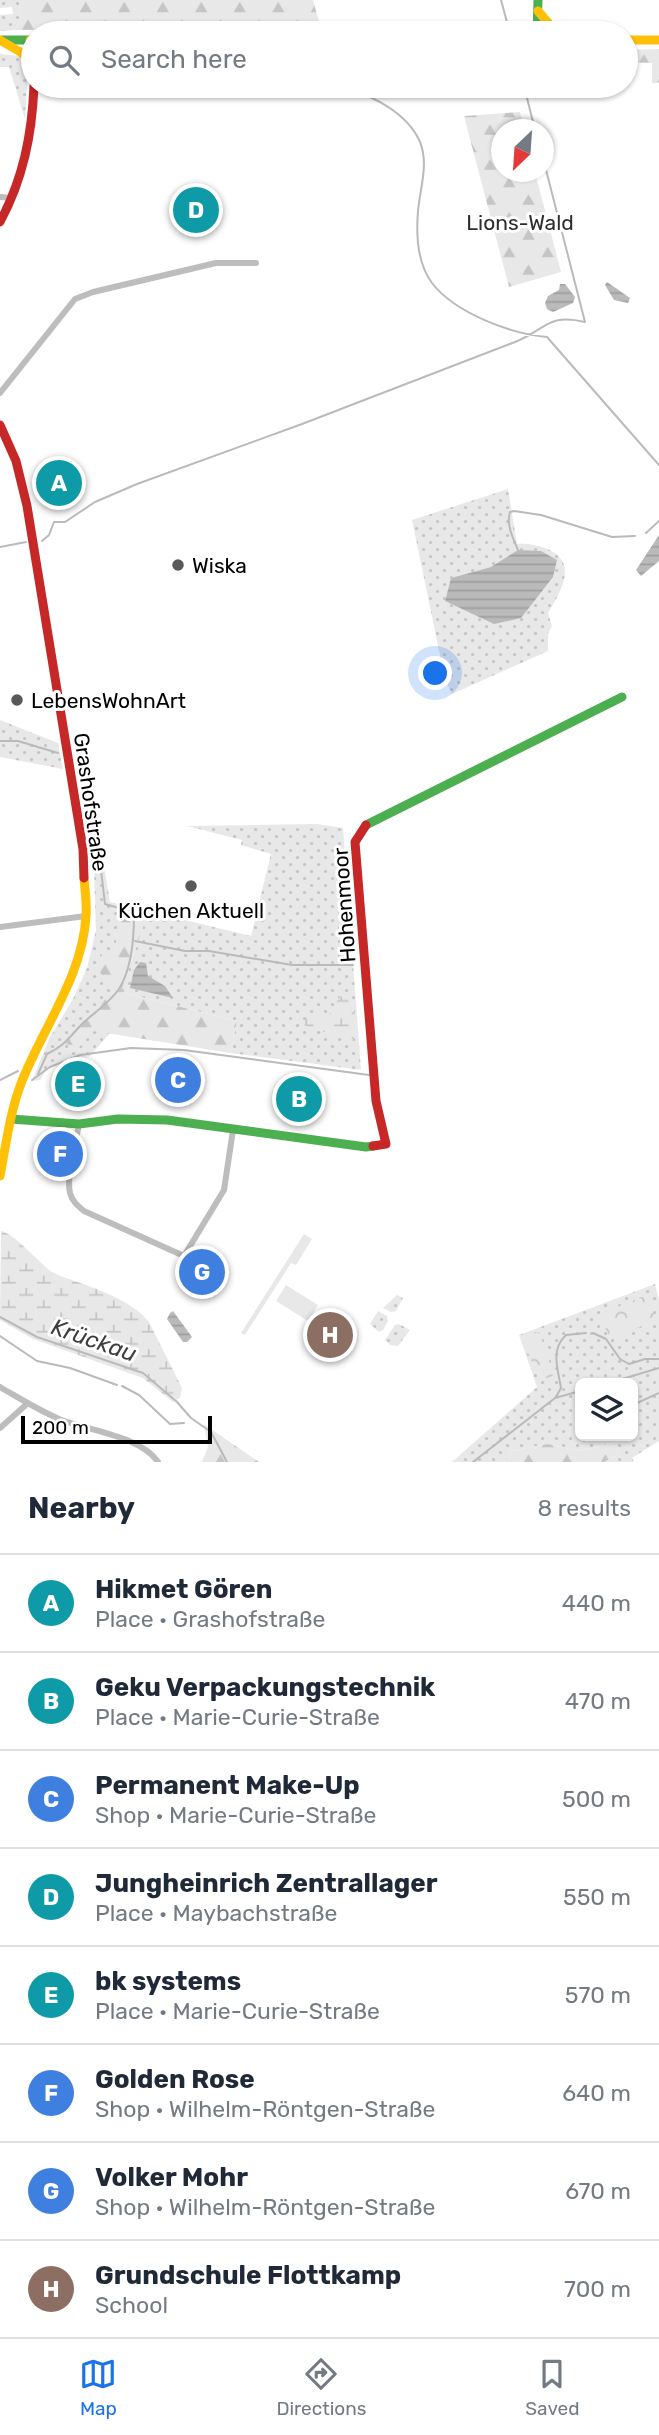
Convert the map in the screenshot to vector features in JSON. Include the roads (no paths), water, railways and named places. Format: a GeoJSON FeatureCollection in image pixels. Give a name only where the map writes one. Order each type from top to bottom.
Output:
{"type":"FeatureCollection","features":[{"type":"Feature","properties":{"kind":"street"},"geometry":{"type":"LineString","coordinates":[[538,0],[538,21]]}},
{"type":"Feature","properties":{"kind":"street"},"geometry":{"type":"LineString","coordinates":[[538,11],[547,21]]}},
{"type":"Feature","properties":{"kind":"street"},"geometry":{"type":"LineString","coordinates":[[0,40],[21,40]]}},
{"type":"Feature","properties":{"kind":"street"},"geometry":{"type":"LineString","coordinates":[[0,40],[21,52]]}},
{"type":"Feature","properties":{"kind":"street"},"geometry":{"type":"LineString","coordinates":[[638,40],[659,40]]}},
{"type":"Feature","properties":{"kind":"street"},"geometry":{"type":"LineString","coordinates":[[1,218],[27,160],[34,98]]}},
{"type":"Feature","properties":{"kind":"street"},"geometry":{"type":"LineString","coordinates":[[0,197],[12,198]]}},
{"type":"Feature","properties":{"kind":"street"},"geometry":{"type":"LineString","coordinates":[[0,393],[75,299],[93,292],[216,263],[256,264]]}},
{"type":"Feature","properties":{"kind":"street","name":"Grashofstraße"},"geometry":{"type":"LineString","coordinates":[[0,425],[16,461],[27,506],[83,849],[86,916],[74,968],[21,1083],[0,1176]]}},
{"type":"Feature","properties":{"kind":"street","name":"Hohenmoor"},"geometry":{"type":"LineString","coordinates":[[233,1130],[366,1147],[386,1144],[376,1101],[355,842],[357,835],[370,821],[622,697]]}},
{"type":"Feature","properties":{"kind":"street"},"geometry":{"type":"LineString","coordinates":[[0,927],[86,916]]}},
{"type":"Feature","properties":{"kind":"street"},"geometry":{"type":"LineString","coordinates":[[11,1119],[79,1124],[144,1118],[233,1130],[224,1190],[184,1256],[85,1211],[74,1202],[70,1194],[70,1184],[79,1124]]}},
{"type":"Feature","properties":{"kind":"street"},"geometry":{"type":"LineString","coordinates":[[0,1387],[57,1418],[91,1431],[133,1441],[149,1451],[158,1462]]}},
{"type":"Feature","properties":{"kind":"street"},"geometry":{"type":"LineString","coordinates":[[0,1428],[28,1403]]}},
{"type":"Feature","properties":{"kind":"waterway"},"geometry":{"type":"LineString","coordinates":[[501,0],[507,21]]}},
{"type":"Feature","properties":{"kind":"waterway"},"geometry":{"type":"LineString","coordinates":[[372,98],[407,122],[423,150],[418,239],[420,258],[432,283],[455,304],[485,320],[517,332],[547,337],[659,465]]}},
{"type":"Feature","properties":{"kind":"waterway"},"geometry":{"type":"LineString","coordinates":[[527,98],[532,119]]}},
{"type":"Feature","properties":{"kind":"waterway"},"geometry":{"type":"LineString","coordinates":[[42,541],[49,535],[54,522],[65,522],[95,502],[137,484],[515,342],[554,321],[585,322],[549,182]]}},
{"type":"Feature","properties":{"kind":"waterway"},"geometry":{"type":"LineString","coordinates":[[518,550],[509,522],[510,512],[514,511],[541,515],[612,537],[635,536]]}},
{"type":"Feature","properties":{"kind":"waterway"},"geometry":{"type":"LineString","coordinates":[[646,533],[659,521]]}},
{"type":"Feature","properties":{"kind":"waterway"},"geometry":{"type":"LineString","coordinates":[[0,547],[26,542]]}},
{"type":"Feature","properties":{"kind":"waterway"},"geometry":{"type":"LineString","coordinates":[[0,741],[18,741],[58,753]]}},
{"type":"Feature","properties":{"kind":"waterway"},"geometry":{"type":"LineString","coordinates":[[79,760],[82,763],[96,846]]}},
{"type":"Feature","properties":{"kind":"waterway"},"geometry":{"type":"LineString","coordinates":[[38,1074],[47,1054],[63,1044],[111,998],[119,989],[126,973],[134,915],[105,904],[101,870]]}},
{"type":"Feature","properties":{"kind":"waterway"},"geometry":{"type":"LineString","coordinates":[[135,941],[185,951],[209,951],[292,965],[353,965]]}},
{"type":"Feature","properties":{"kind":"waterway"},"geometry":{"type":"LineString","coordinates":[[32,1080],[50,1067],[80,1055],[131,1048],[184,1050],[369,1075]]}},
{"type":"Feature","properties":{"kind":"waterway"},"geometry":{"type":"LineString","coordinates":[[0,1080],[18,1071]]}},
{"type":"Feature","properties":{"kind":"waterway","name":"Krückau"},"geometry":{"type":"LineString","coordinates":[[0,1317],[37,1337],[143,1373],[191,1418],[211,1432],[227,1462]]}},
{"type":"Feature","properties":{"kind":"waterway"},"geometry":{"type":"LineString","coordinates":[[556,1397],[561,1388],[556,1360],[558,1347],[566,1335],[586,1333]]}},
{"type":"Feature","properties":{"kind":"waterway"},"geometry":{"type":"LineString","coordinates":[[593,1333],[606,1339],[620,1359],[629,1364],[645,1359],[659,1359]]}},
{"type":"Feature","properties":{"kind":"waterway"},"geometry":{"type":"LineString","coordinates":[[0,1336],[37,1361],[70,1368],[117,1385]]}},
{"type":"Feature","properties":{"kind":"waterway","name":"Krückau"},"geometry":{"type":"LineString","coordinates":[[626,1378],[659,1368]]}},
{"type":"Feature","properties":{"kind":"waterway"},"geometry":{"type":"LineString","coordinates":[[122,1386],[139,1395],[170,1424],[184,1423]]}},
{"type":"Feature","properties":{"kind":"waterway","name":"Krückau"},"geometry":{"type":"LineString","coordinates":[[473,1462],[555,1398],[575,1392]]}},
{"type":"Feature","properties":{"kind":"waterway"},"geometry":{"type":"LineString","coordinates":[[638,1403],[659,1393]]}},
{"type":"Feature","properties":{"kind":"place","name":"Jungheinrich Zentrallager"},"geometry":{"type":"Point","coordinates":[196,210]}},
{"type":"Feature","properties":{"kind":"place","name":"Hikmet Gören"},"geometry":{"type":"Point","coordinates":[59,483]}},
{"type":"Feature","properties":{"kind":"place","name":"Wiska"},"geometry":{"type":"Point","coordinates":[178,565]}},
{"type":"Feature","properties":{"kind":"place","name":"LebensWohnArt"},"geometry":{"type":"Point","coordinates":[17,700]}},
{"type":"Feature","properties":{"kind":"place","name":"Küchen Aktuell"},"geometry":{"type":"Point","coordinates":[191,886]}},
{"type":"Feature","properties":{"kind":"place","name":"Permanent Make-Up"},"geometry":{"type":"Point","coordinates":[178,1080]}},
{"type":"Feature","properties":{"kind":"place","name":"bk systems"},"geometry":{"type":"Point","coordinates":[78,1084]}},
{"type":"Feature","properties":{"kind":"place","name":"Geku Verpackungstechnik"},"geometry":{"type":"Point","coordinates":[299,1099]}},
{"type":"Feature","properties":{"kind":"place","name":"Golden Rose"},"geometry":{"type":"Point","coordinates":[60,1154]}},
{"type":"Feature","properties":{"kind":"place","name":"Volker Mohr"},"geometry":{"type":"Point","coordinates":[202,1272]}},
{"type":"Feature","properties":{"kind":"place","name":"Grundschule Flottkamp"},"geometry":{"type":"Point","coordinates":[330,1335]}},
{"type":"Feature","properties":{"kind":"park label","name":"Lions-Wald"},"geometry":{"type":"Point","coordinates":[520,222]}}]}
